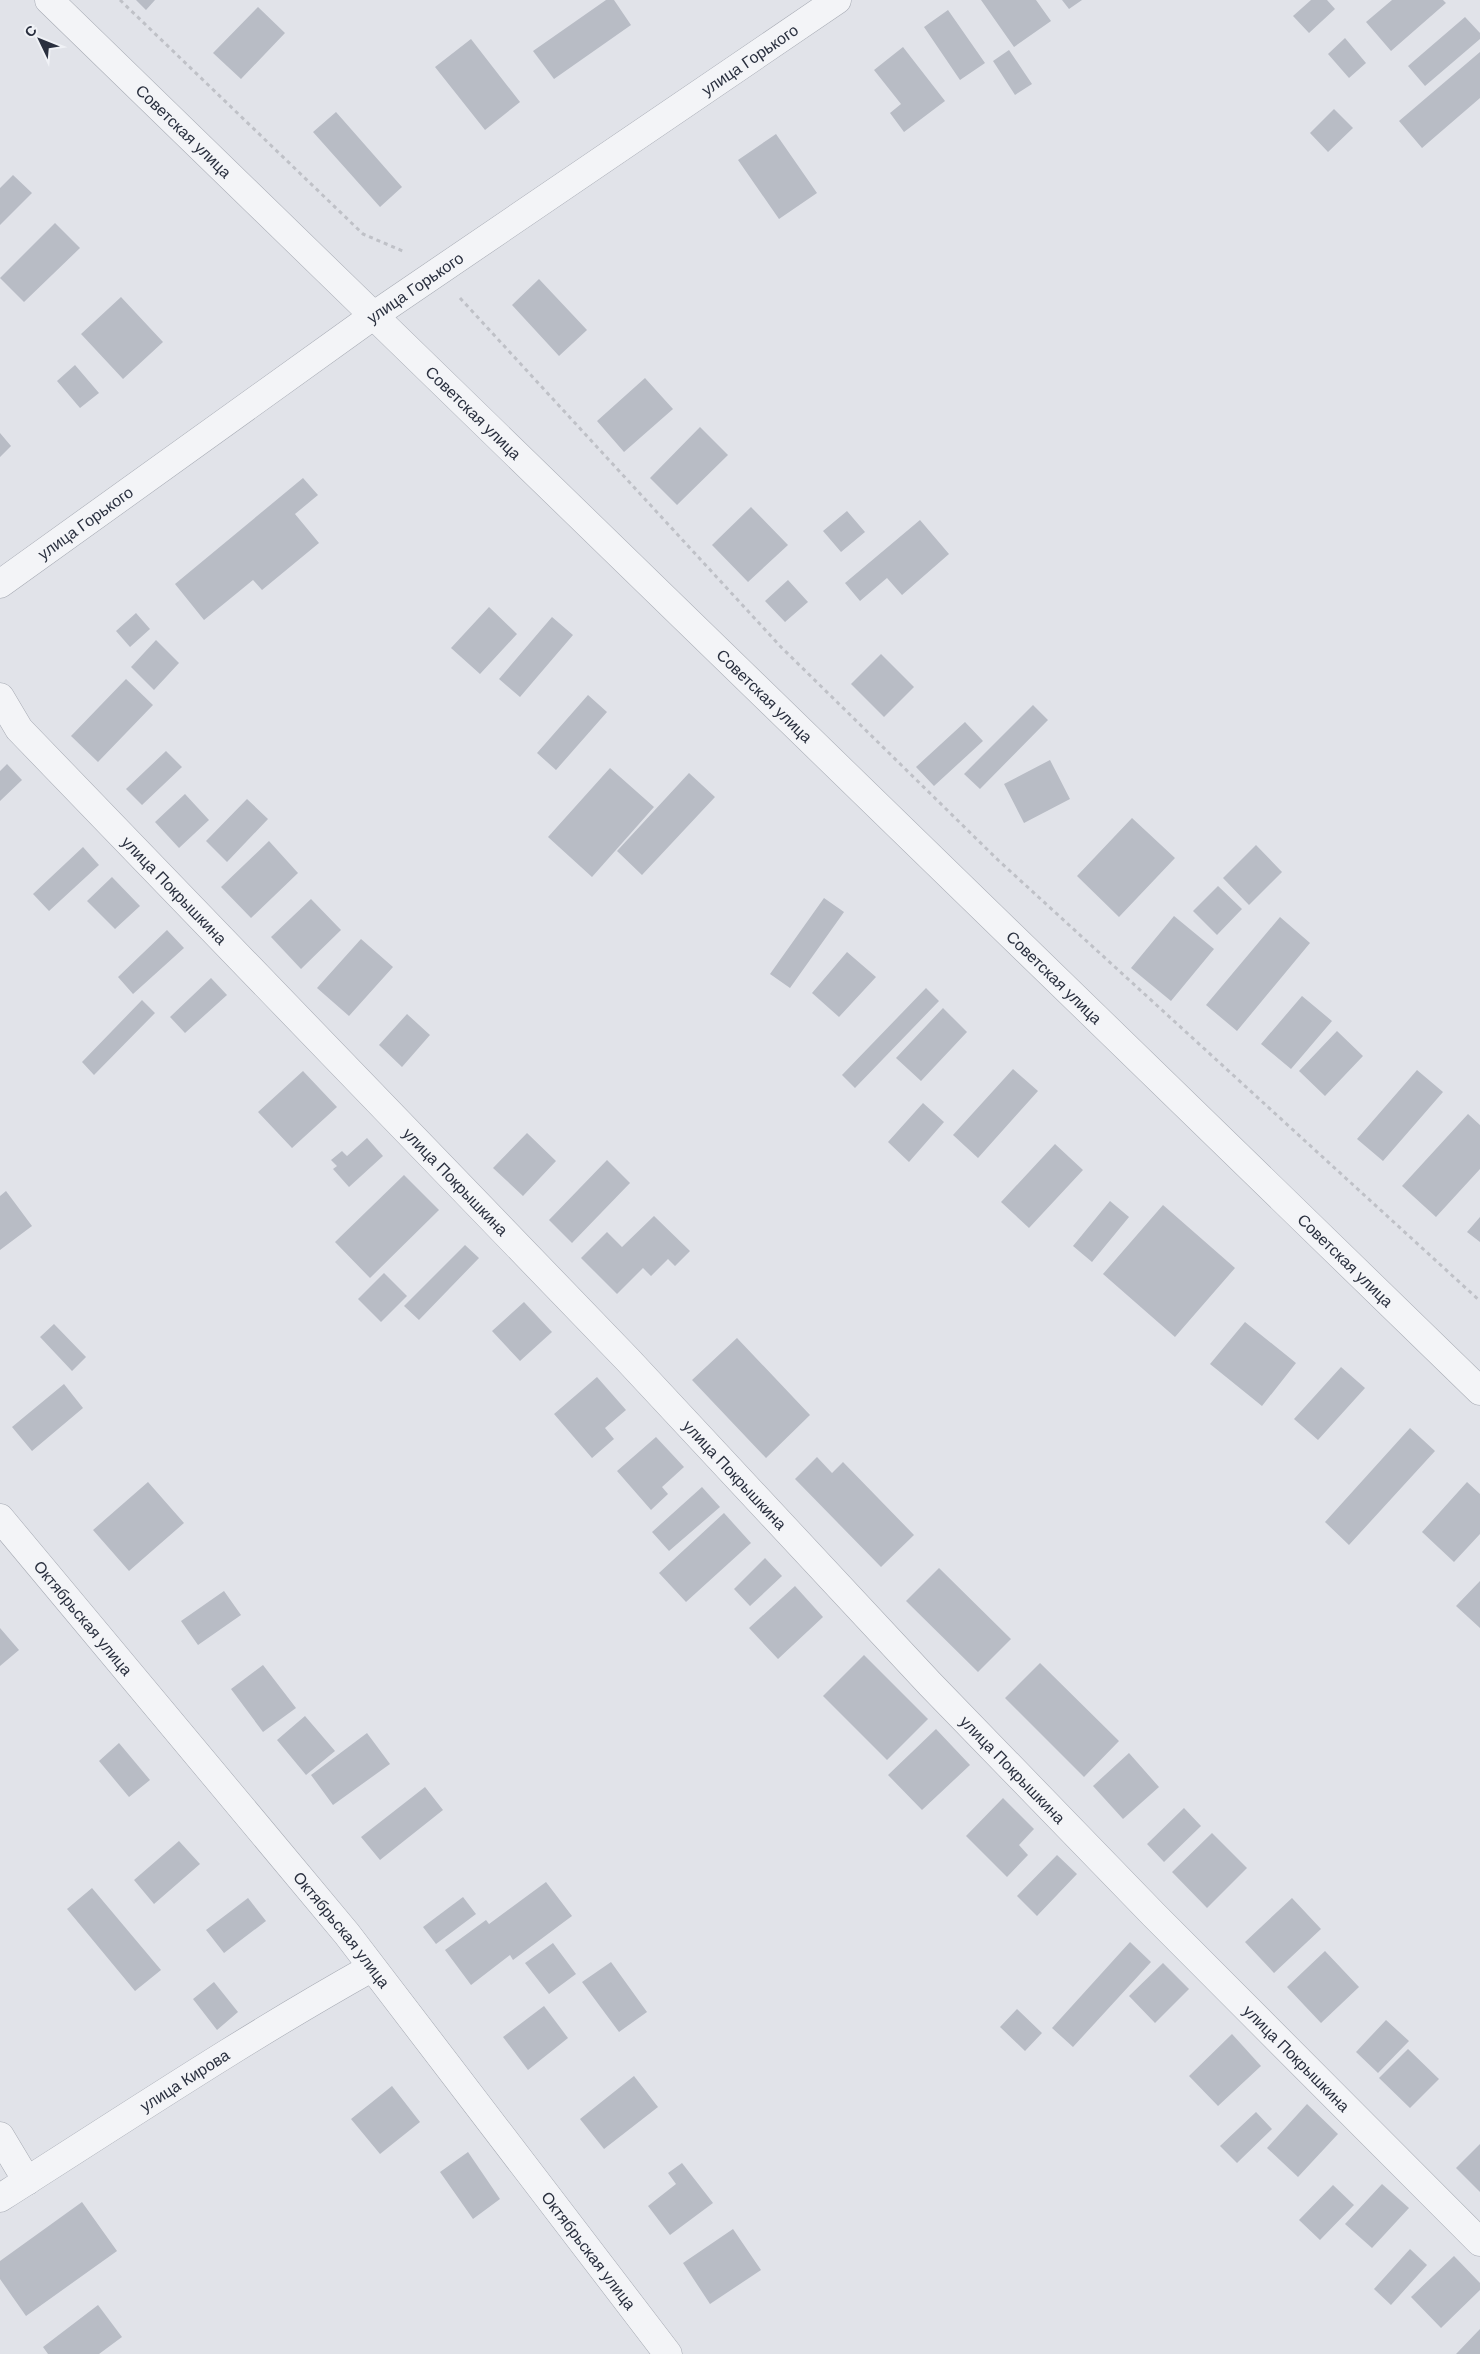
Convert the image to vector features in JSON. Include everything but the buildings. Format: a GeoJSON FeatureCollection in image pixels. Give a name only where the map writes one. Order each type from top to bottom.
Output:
{"type":"FeatureCollection","features":[{"type":"Feature","properties":{"kind":"street","name":"Советская улица"},"geometry":{"type":"LineString","coordinates":[[49,0],[1480,1391]]}},
{"type":"Feature","properties":{"kind":"street","name":"улица Горького"},"geometry":{"type":"LineString","coordinates":[[0,584],[373,316],[435,276],[837,0]]}},
{"type":"Feature","properties":{"kind":"street","name":"улица Покрышкина"},"geometry":{"type":"LineString","coordinates":[[0,697],[19,729],[628,1360],[930,1684],[1154,1915],[1480,2242]]}},
{"type":"Feature","properties":{"kind":"street","name":"Октябрьская улица"},"geometry":{"type":"LineString","coordinates":[[0,1518],[341,1927],[668,2354]]}},
{"type":"Feature","properties":{"kind":"street","name":"улица Кирова"},"geometry":{"type":"LineString","coordinates":[[0,2198],[170,2089],[371,1968]]}},
{"type":"Feature","properties":{"kind":"street"},"geometry":{"type":"LineString","coordinates":[[0,2136],[27,2181]]}},
{"type":"Feature","properties":{"kind":"path"},"geometry":{"type":"LineString","coordinates":[[120,0],[363,234],[411,255],[461,299],[781,647],[816,682],[998,860],[1480,1301]]}}]}
